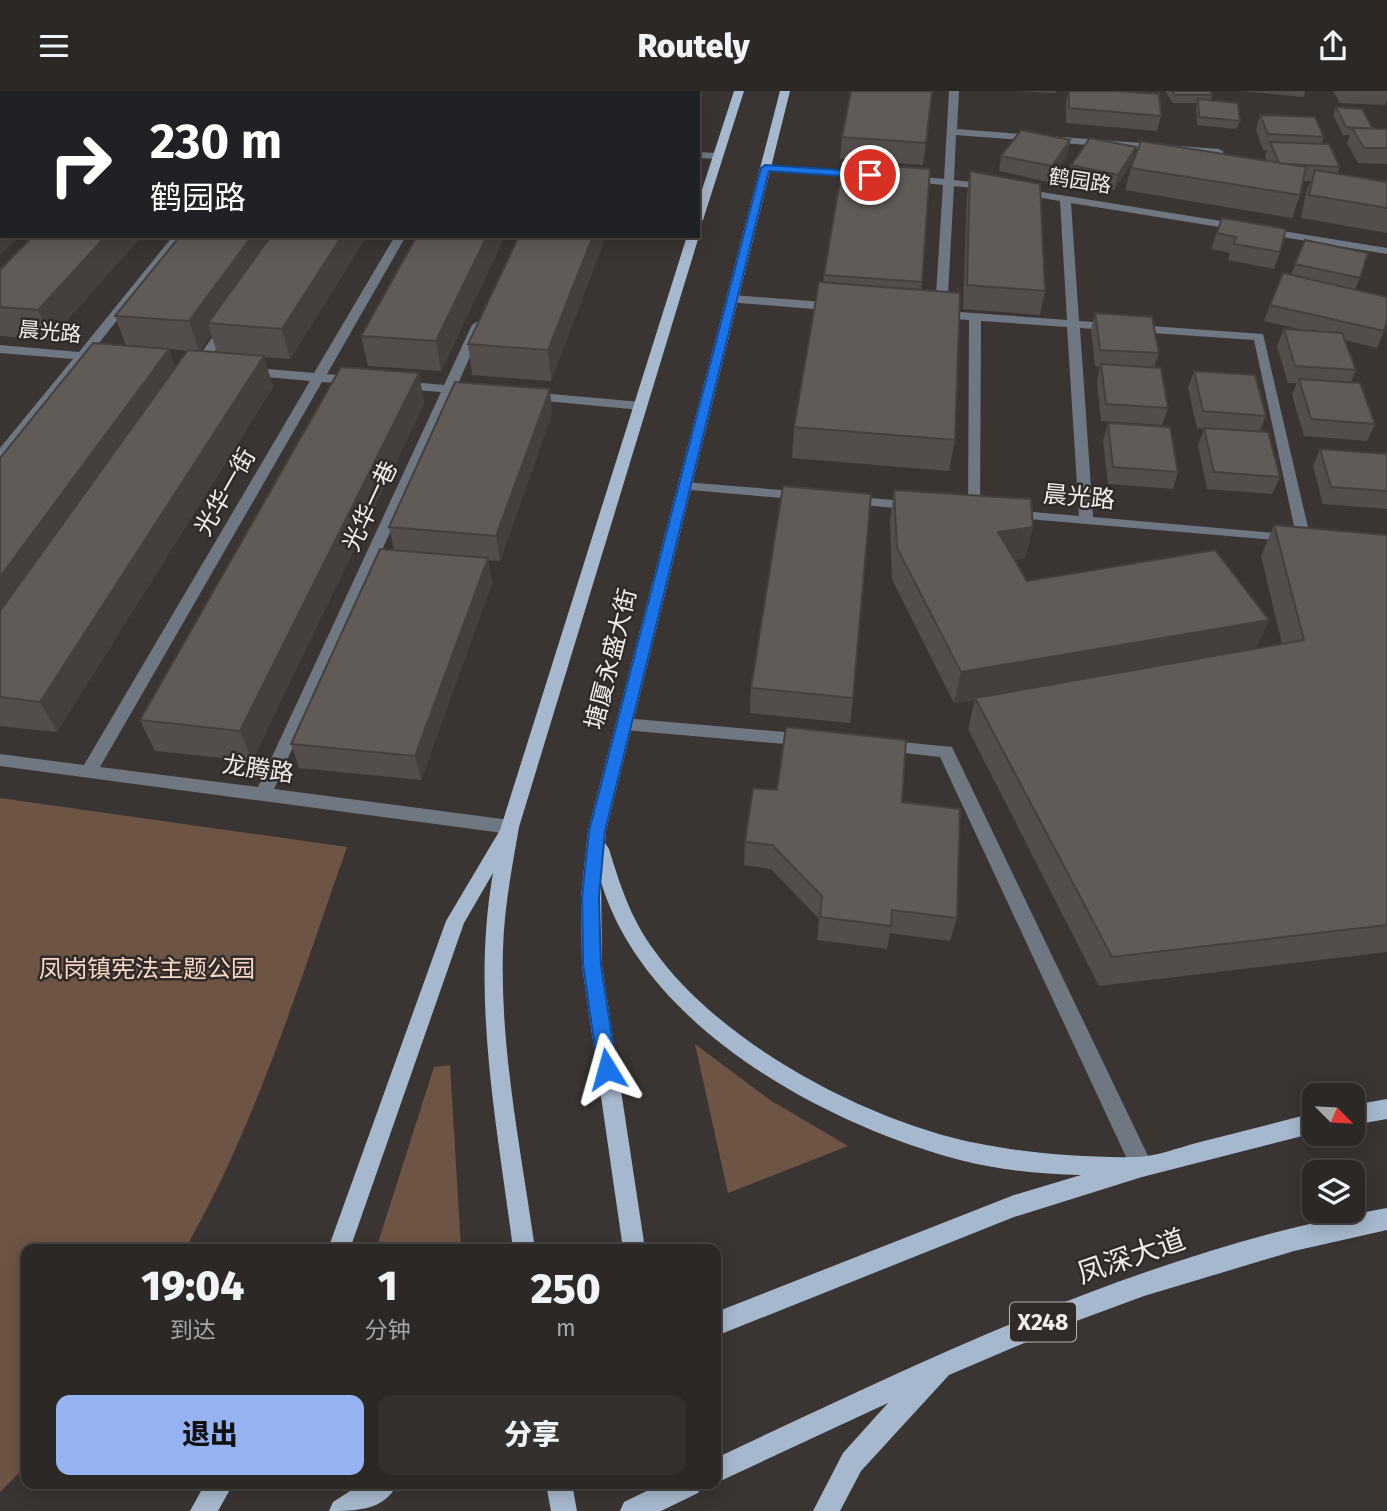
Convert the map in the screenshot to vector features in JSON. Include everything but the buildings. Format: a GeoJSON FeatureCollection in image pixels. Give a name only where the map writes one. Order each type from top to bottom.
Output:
{"type":"FeatureCollection","features":[{"type":"Feature","properties":{"kind":"main road"},"geometry":{"type":"LineString","coordinates":[[700,214],[739,91]]}},
{"type":"Feature","properties":{"kind":"main road","name":"塘厦永盛大街"},"geometry":{"type":"LineString","coordinates":[[633,1244],[592,965],[590,897],[597,831],[785,91]]}},
{"type":"Feature","properties":{"kind":"main road","name":"塘厦永盛大街"},"geometry":{"type":"LineString","coordinates":[[523,1244],[495,1022],[493,962],[497,906],[510,827],[692,238]]}},
{"type":"Feature","properties":{"kind":"main road"},"geometry":{"type":"LineString","coordinates":[[342,1244],[455,921],[510,827]]}},
{"type":"Feature","properties":{"kind":"main road"},"geometry":{"type":"LineString","coordinates":[[597,831],[603,868],[618,909],[642,952],[679,997],[725,1035],[775,1068],[886,1126],[959,1149],[1013,1160],[1142,1167]]}},
{"type":"Feature","properties":{"kind":"main road"},"geometry":{"type":"LineString","coordinates":[[1365,1113],[1387,1109]]}},
{"type":"Feature","properties":{"kind":"main road"},"geometry":{"type":"LineString","coordinates":[[721,1322],[1014,1206],[1142,1167],[1302,1126]]}},
{"type":"Feature","properties":{"kind":"main road","name":"凤深大道"},"geometry":{"type":"LineString","coordinates":[[721,1469],[950,1360],[1093,1302],[1232,1255],[1387,1219]]}},
{"type":"Feature","properties":{"kind":"main road"},"geometry":{"type":"LineString","coordinates":[[826,1511],[852,1462],[895,1413],[950,1360]]}},
{"type":"Feature","properties":{"kind":"main road"},"geometry":{"type":"LineString","coordinates":[[203,1511],[217,1489]]}},
{"type":"Feature","properties":{"kind":"main road"},"geometry":{"type":"LineString","coordinates":[[342,1511],[376,1489]]}},
{"type":"Feature","properties":{"kind":"main road"},"geometry":{"type":"LineString","coordinates":[[560,1489],[564,1511]]}},
{"type":"Feature","properties":{"kind":"main road"},"geometry":{"type":"LineString","coordinates":[[633,1511],[674,1493]]}},
{"type":"Feature","properties":{"kind":"street"},"geometry":{"type":"LineString","coordinates":[[954,91],[934,314],[1073,324]]}},
{"type":"Feature","properties":{"kind":"street"},"geometry":{"type":"LineString","coordinates":[[952,132],[1219,152]]}},
{"type":"Feature","properties":{"kind":"street"},"geometry":{"type":"LineString","coordinates":[[700,155],[718,156]]}},
{"type":"Feature","properties":{"kind":"street"},"geometry":{"type":"LineString","coordinates":[[765,168],[870,175]]}},
{"type":"Feature","properties":{"kind":"street","name":"鹤园路"},"geometry":{"type":"LineString","coordinates":[[896,177],[948,181],[1066,198],[1387,251]]}},
{"type":"Feature","properties":{"kind":"street"},"geometry":{"type":"LineString","coordinates":[[1066,198],[1086,520]]}},
{"type":"Feature","properties":{"kind":"street"},"geometry":{"type":"LineString","coordinates":[[0,457],[176,238]]}},
{"type":"Feature","properties":{"kind":"street","name":"光华一街"},"geometry":{"type":"LineString","coordinates":[[88,772],[400,238]]}},
{"type":"Feature","properties":{"kind":"street"},"geometry":{"type":"LineString","coordinates":[[732,299],[846,307]]}},
{"type":"Feature","properties":{"kind":"street","name":"光华一巷"},"geometry":{"type":"LineString","coordinates":[[263,795],[486,307]]}},
{"type":"Feature","properties":{"kind":"street"},"geometry":{"type":"LineString","coordinates":[[196,369],[236,312]]}},
{"type":"Feature","properties":{"kind":"street","name":"晨光路"},"geometry":{"type":"LineString","coordinates":[[975,317],[979,511],[1311,540],[1259,337],[1073,324]]}},
{"type":"Feature","properties":{"kind":"street","name":"晨光路"},"geometry":{"type":"LineString","coordinates":[[0,349],[120,359]]}},
{"type":"Feature","properties":{"kind":"street"},"geometry":{"type":"LineString","coordinates":[[238,370],[489,393]]}},
{"type":"Feature","properties":{"kind":"street"},"geometry":{"type":"LineString","coordinates":[[516,395],[641,406]]}},
{"type":"Feature","properties":{"kind":"street"},"geometry":{"type":"LineString","coordinates":[[684,486],[932,507]]}},
{"type":"Feature","properties":{"kind":"street"},"geometry":{"type":"LineString","coordinates":[[624,724],[826,741]]}},
{"type":"Feature","properties":{"kind":"street"},"geometry":{"type":"LineString","coordinates":[[866,745],[946,751],[1142,1167]]}},
{"type":"Feature","properties":{"kind":"street","name":"龙腾路"},"geometry":{"type":"LineString","coordinates":[[0,760],[510,827]]}},
{"type":"Feature","properties":{"kind":"green space","name":"凤岗镇宪法主题公园"},"geometry":{"type":"Polygon","coordinates":[[[0,798],[347,847],[294,1001],[255,1102],[211,1201],[188,1244],[21,1244],[21,1471],[0,1492],[0,798]]]}},
{"type":"Feature","properties":{"kind":"green space"},"geometry":{"type":"Polygon","coordinates":[[[695,1044],[770,1100],[848,1146],[728,1193],[695,1044]]]}},
{"type":"Feature","properties":{"kind":"green space"},"geometry":{"type":"Polygon","coordinates":[[[450,1065],[461,1244],[378,1244],[434,1067],[450,1065]]]}},
{"type":"Feature","properties":{"kind":"route"},"geometry":{"type":"LineString","coordinates":[[607,1069],[592,965],[590,897],[597,831],[765,168],[870,175]]}}]}
